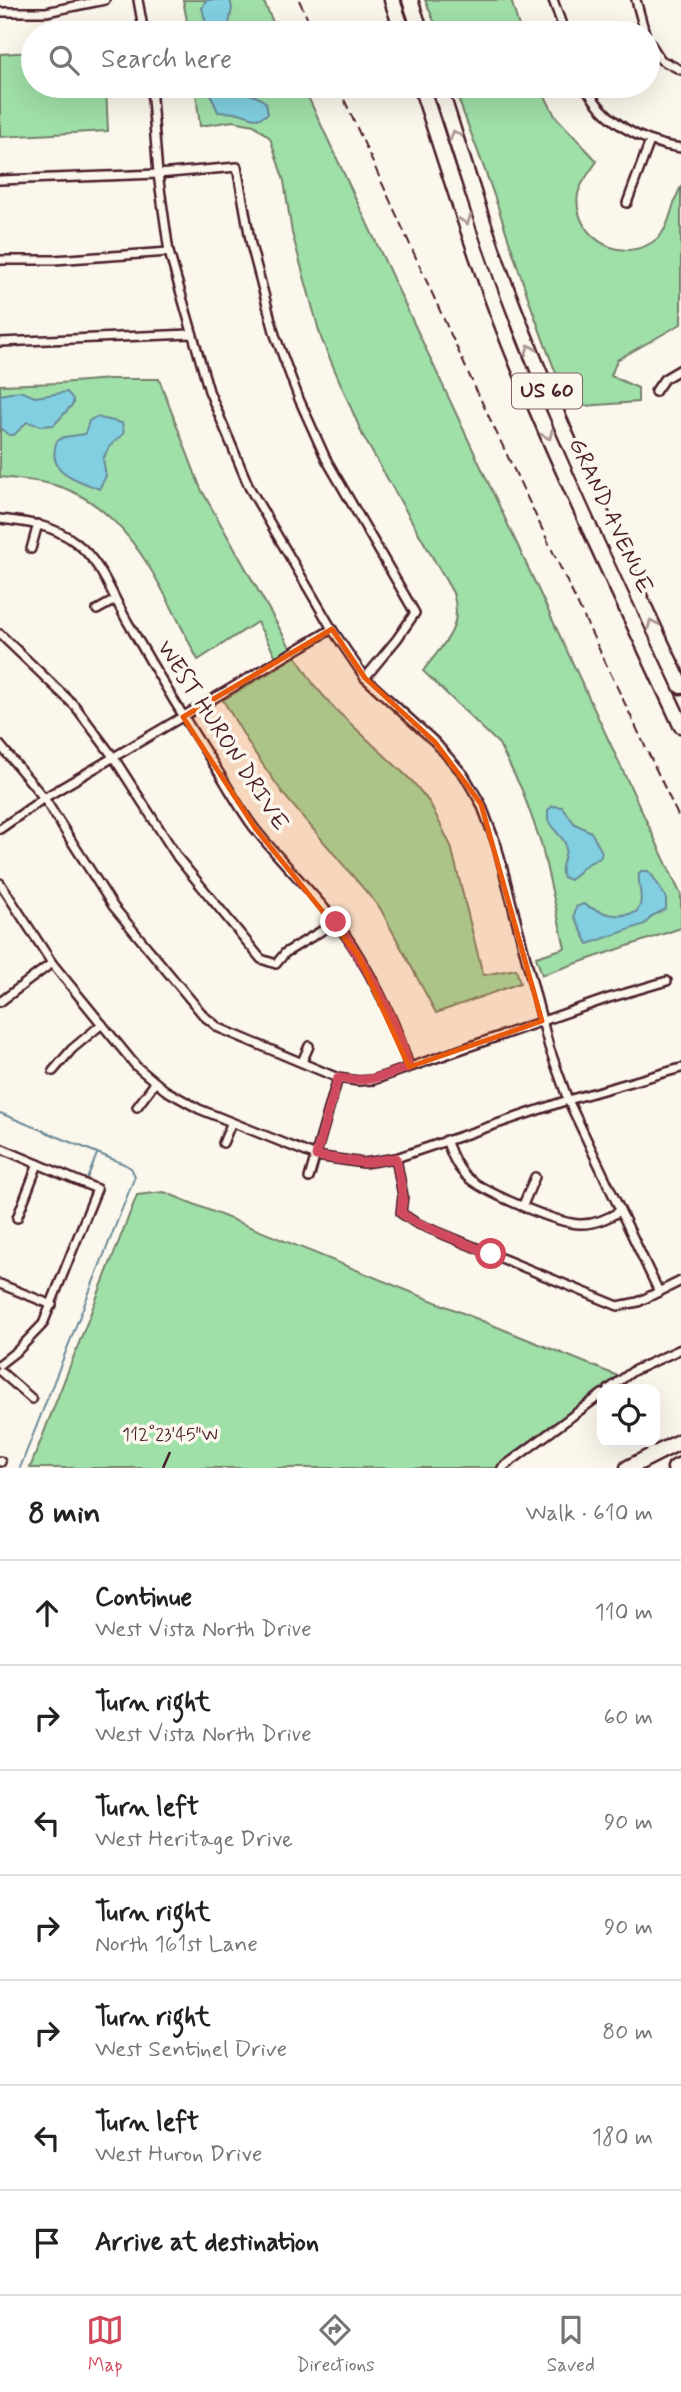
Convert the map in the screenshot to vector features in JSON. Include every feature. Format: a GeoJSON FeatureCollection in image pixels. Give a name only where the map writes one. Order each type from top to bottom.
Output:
{"type":"FeatureCollection","features":[{"type":"Feature","properties":{"kind":"highway"},"geometry":{"type":"LineString","coordinates":[[392,0],[399,21]]}},
{"type":"Feature","properties":{"kind":"highway"},"geometry":{"type":"LineString","coordinates":[[410,0],[417,21]]}},
{"type":"Feature","properties":{"kind":"highway","name":"GRAND AVENUE"},"geometry":{"type":"LineString","coordinates":[[425,98],[478,257],[518,365],[555,453],[681,725]]}},
{"type":"Feature","properties":{"kind":"highway","name":"GRAND AVENUE"},"geometry":{"type":"LineString","coordinates":[[443,98],[497,264],[537,367],[602,518],[681,686]]}},
{"type":"Feature","properties":{"kind":"highway"},"geometry":{"type":"LineString","coordinates":[[628,1468],[681,1441]]}},
{"type":"Feature","properties":{"kind":"highway"},"geometry":{"type":"LineString","coordinates":[[675,1468],[681,1465]]}},
{"type":"Feature","properties":{"kind":"street"},"geometry":{"type":"LineString","coordinates":[[0,12],[46,12],[105,0]]}},
{"type":"Feature","properties":{"kind":"street"},"geometry":{"type":"LineString","coordinates":[[138,0],[142,21]]}},
{"type":"Feature","properties":{"kind":"street"},"geometry":{"type":"LineString","coordinates":[[553,0],[561,21]]}},
{"type":"Feature","properties":{"kind":"street"},"geometry":{"type":"LineString","coordinates":[[636,0],[642,21]]}},
{"type":"Feature","properties":{"kind":"street"},"geometry":{"type":"LineString","coordinates":[[660,58],[681,70]]}},
{"type":"Feature","properties":{"kind":"street"},"geometry":{"type":"LineString","coordinates":[[152,98],[158,174],[169,252],[209,391],[249,487],[332,629],[365,678],[435,742],[464,775],[481,804],[497,846],[542,1021],[568,1100],[659,1292]]}},
{"type":"Feature","properties":{"kind":"street"},"geometry":{"type":"LineString","coordinates":[[594,98],[619,125],[650,141],[681,148]]}},
{"type":"Feature","properties":{"kind":"street"},"geometry":{"type":"LineString","coordinates":[[627,203],[650,141]]}},
{"type":"Feature","properties":{"kind":"street"},"geometry":{"type":"LineString","coordinates":[[0,180],[158,174],[237,167],[257,271],[275,335],[299,399],[326,459],[415,613],[365,678]]}},
{"type":"Feature","properties":{"kind":"street"},"geometry":{"type":"LineString","coordinates":[[0,260],[54,260],[169,252]]}},
{"type":"Feature","properties":{"kind":"street"},"geometry":{"type":"LineString","coordinates":[[0,342],[191,334]]}},
{"type":"Feature","properties":{"kind":"street"},"geometry":{"type":"LineString","coordinates":[[655,392],[664,379],[681,369]]}},
{"type":"Feature","properties":{"kind":"street","name":"WEST HURON DRIVE"},"geometry":{"type":"LineString","coordinates":[[0,519],[38,524],[75,542],[88,554],[103,575],[183,717],[255,828],[336,922],[358,954],[385,1003],[409,1067]]}},
{"type":"Feature","properties":{"kind":"street"},"geometry":{"type":"LineString","coordinates":[[32,549],[38,524]]}},
{"type":"Feature","properties":{"kind":"street"},"geometry":{"type":"LineString","coordinates":[[97,610],[115,600]]}},
{"type":"Feature","properties":{"kind":"street"},"geometry":{"type":"LineString","coordinates":[[0,829],[44,798],[332,629]]}},
{"type":"Feature","properties":{"kind":"street"},"geometry":{"type":"LineString","coordinates":[[0,634],[75,706],[114,758],[178,858],[261,959],[276,964],[285,953],[336,922]]}},
{"type":"Feature","properties":{"kind":"street"},"geometry":{"type":"LineString","coordinates":[[0,745],[44,798],[113,906],[204,1016],[219,1028],[255,1045],[338,1078],[373,1080],[667,981]]}},
{"type":"Feature","properties":{"kind":"street"},"geometry":{"type":"LineString","coordinates":[[0,883],[52,963],[136,1066],[155,1083],[174,1097],[231,1124],[316,1156],[364,1163],[396,1158],[568,1100],[681,1068]]}},
{"type":"Feature","properties":{"kind":"street"},"geometry":{"type":"LineString","coordinates":[[0,900],[8,895]]}},
{"type":"Feature","properties":{"kind":"street"},"geometry":{"type":"LineString","coordinates":[[0,1002],[52,963]]}},
{"type":"Feature","properties":{"kind":"street"},"geometry":{"type":"LineString","coordinates":[[53,1071],[72,1049],[102,1024]]}},
{"type":"Feature","properties":{"kind":"street"},"geometry":{"type":"LineString","coordinates":[[302,1062],[309,1046]]}},
{"type":"Feature","properties":{"kind":"street"},"geometry":{"type":"LineString","coordinates":[[309,1178],[338,1078]]}},
{"type":"Feature","properties":{"kind":"street"},"geometry":{"type":"LineString","coordinates":[[137,1107],[155,1083]]}},
{"type":"Feature","properties":{"kind":"street"},"geometry":{"type":"LineString","coordinates":[[223,1143],[231,1124]]}},
{"type":"Feature","properties":{"kind":"street"},"geometry":{"type":"LineString","coordinates":[[446,1140],[464,1175],[486,1190],[560,1220],[579,1224],[607,1219],[620,1211]]}},
{"type":"Feature","properties":{"kind":"street"},"geometry":{"type":"LineString","coordinates":[[0,1148],[97,1189],[43,1324],[0,1364]]}},
{"type":"Feature","properties":{"kind":"street"},"geometry":{"type":"LineString","coordinates":[[396,1158],[403,1196],[401,1213],[416,1223],[618,1307],[638,1302],[681,1281]]}},
{"type":"Feature","properties":{"kind":"street"},"geometry":{"type":"LineString","coordinates":[[17,1218],[38,1164]]}},
{"type":"Feature","properties":{"kind":"street"},"geometry":{"type":"LineString","coordinates":[[523,1205],[535,1177]]}},
{"type":"Feature","properties":{"kind":"street"},"geometry":{"type":"LineString","coordinates":[[0,1284],[52,1305]]}},
{"type":"Feature","properties":{"kind":"street"},"geometry":{"type":"LineString","coordinates":[[616,1384],[633,1371],[681,1349]]}},
{"type":"Feature","properties":{"kind":"street"},"geometry":{"type":"LineString","coordinates":[[0,1371],[32,1399]]}},
{"type":"Feature","properties":{"kind":"street"},"geometry":{"type":"LineString","coordinates":[[502,1468],[597,1398]]}},
{"type":"Feature","properties":{"kind":"highlighted area"},"geometry":{"type":"Polygon","coordinates":[[[332,629],[365,678],[435,742],[481,804],[542,1021],[409,1067],[358,955],[255,828],[183,717],[332,629]]]}},
{"type":"Feature","properties":{"kind":"green space"},"geometry":{"type":"Polygon","coordinates":[[[183,0],[263,0],[273,21],[187,21],[183,0]]]}},
{"type":"Feature","properties":{"kind":"green space"},"geometry":{"type":"Polygon","coordinates":[[[425,0],[511,0],[517,21],[434,21],[425,0]]]}},
{"type":"Feature","properties":{"kind":"green space"},"geometry":{"type":"Polygon","coordinates":[[[21,53],[21,98],[107,98],[108,131],[0,137],[0,54],[21,53]]]}},
{"type":"Feature","properties":{"kind":"green space"},"geometry":{"type":"Polygon","coordinates":[[[196,98],[309,98],[681,895],[681,928],[542,975],[536,957],[565,948],[541,843],[522,790],[499,744],[423,671],[454,626],[456,606],[453,593],[363,436],[321,338],[292,233],[284,181],[270,138],[254,125],[233,121],[200,126],[196,98]]]}},
{"type":"Feature","properties":{"kind":"green space"},"geometry":{"type":"Polygon","coordinates":[[[458,98],[546,98],[555,116],[597,161],[579,190],[578,208],[589,233],[611,247],[638,249],[658,238],[667,224],[681,187],[681,324],[617,360],[611,376],[638,388],[638,402],[570,407],[540,331],[458,98]]]}},
{"type":"Feature","properties":{"kind":"green space"},"geometry":{"type":"Polygon","coordinates":[[[159,379],[201,489],[314,685],[335,709],[413,782],[430,803],[451,846],[483,975],[516,969],[520,983],[436,1013],[380,908],[284,795],[223,700],[281,666],[257,622],[198,660],[150,568],[119,526],[100,509],[70,490],[41,482],[0,477],[0,385],[159,379]]]}},
{"type":"Feature","properties":{"kind":"green space"},"geometry":{"type":"Polygon","coordinates":[[[164,1192],[618,1376],[607,1384],[597,1384],[597,1392],[496,1468],[30,1468],[137,1195],[164,1192]]]}},
{"type":"Feature","properties":{"kind":"water"},"geometry":{"type":"Polygon","coordinates":[[[206,0],[230,0],[232,8],[230,21],[205,21],[202,8],[206,0]]]}},
{"type":"Feature","properties":{"kind":"water"},"geometry":{"type":"Polygon","coordinates":[[[212,98],[259,98],[266,103],[268,114],[258,119],[239,113],[218,112],[212,98]]]}},
{"type":"Feature","properties":{"kind":"water"},"geometry":{"type":"Polygon","coordinates":[[[20,391],[35,397],[67,392],[73,399],[73,404],[54,425],[42,426],[27,422],[14,435],[9,435],[1,428],[0,395],[20,391]]]}},
{"type":"Feature","properties":{"kind":"water"},"geometry":{"type":"Polygon","coordinates":[[[96,417],[122,423],[124,433],[109,447],[103,459],[106,476],[99,489],[65,473],[55,461],[54,452],[57,441],[64,437],[85,434],[89,421],[96,417]]]}},
{"type":"Feature","properties":{"kind":"water"},"geometry":{"type":"Polygon","coordinates":[[[553,806],[562,807],[575,824],[591,832],[602,852],[600,858],[587,864],[570,880],[563,877],[562,873],[565,843],[548,820],[548,810],[553,806]]]}},
{"type":"Feature","properties":{"kind":"water"},"geometry":{"type":"Polygon","coordinates":[[[641,871],[648,871],[653,877],[666,897],[666,909],[652,916],[645,924],[588,944],[574,916],[576,907],[583,904],[615,915],[636,912],[640,903],[641,871]]]}},
{"type":"Feature","properties":{"kind":"waterway"},"geometry":{"type":"LineString","coordinates":[[0,1113],[124,1164],[131,1168],[135,1176],[20,1468]]}},
{"type":"Feature","properties":{"kind":"waterway"},"geometry":{"type":"LineString","coordinates":[[87,1179],[97,1154]]}},
{"type":"Feature","properties":{"kind":"railway"},"geometry":{"type":"LineString","coordinates":[[299,0],[309,21]]}},
{"type":"Feature","properties":{"kind":"railway"},"geometry":{"type":"LineString","coordinates":[[343,98],[471,379],[681,822]]}},
{"type":"Feature","properties":{"kind":"route"},"geometry":{"type":"LineString","coordinates":[[336,922],[358,954],[385,1003],[409,1067],[373,1080],[338,1078],[316,1156],[364,1163],[396,1158],[403,1196],[401,1213],[416,1223],[491,1254]]}}]}
